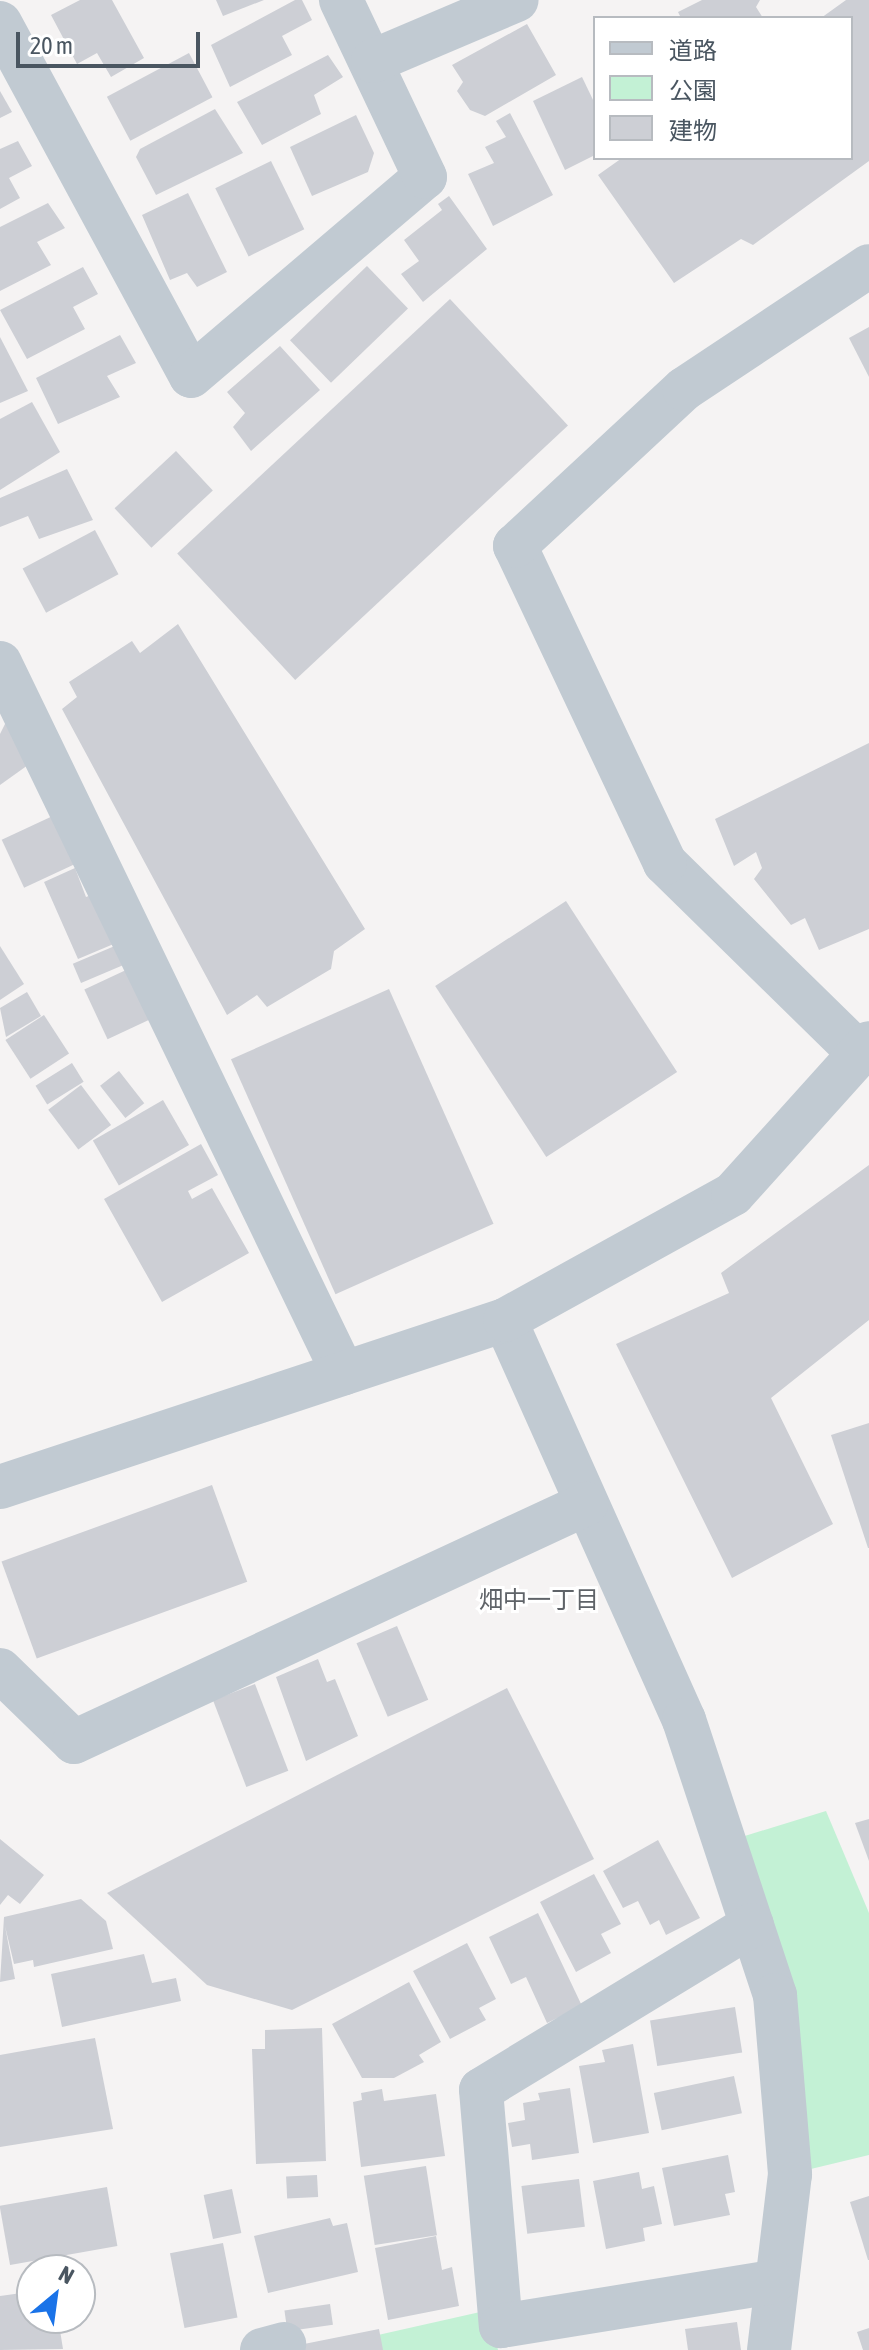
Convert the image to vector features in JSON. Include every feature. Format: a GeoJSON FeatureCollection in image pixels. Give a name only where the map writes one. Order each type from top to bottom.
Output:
{"type":"FeatureCollection","features":[{"type":"Feature","properties":{"kind":"street"},"geometry":{"type":"LineString","coordinates":[[0,23],[191,376],[425,177],[373,61],[341,0]]}},
{"type":"Feature","properties":{"kind":"street"},"geometry":{"type":"LineString","coordinates":[[373,61],[517,0]]}},
{"type":"Feature","properties":{"kind":"street"},"geometry":{"type":"LineString","coordinates":[[0,1487],[505,1320],[733,1194],[863,1047],[665,863],[515,546],[684,389],[869,266]]}},
{"type":"Feature","properties":{"kind":"street"},"geometry":{"type":"LineString","coordinates":[[0,663],[343,1373]]}},
{"type":"Feature","properties":{"kind":"street"},"geometry":{"type":"LineString","coordinates":[[505,1320],[684,1720],[775,1995],[790,2174],[773,2282],[769,2350]]}},
{"type":"Feature","properties":{"kind":"street"},"geometry":{"type":"LineString","coordinates":[[0,1670],[74,1742],[586,1504]]}},
{"type":"Feature","properties":{"kind":"street"},"geometry":{"type":"LineString","coordinates":[[752,1925],[481,2090],[501,2326],[773,2282]]}},
{"type":"Feature","properties":{"kind":"green space"},"geometry":{"type":"Polygon","coordinates":[[[826,1811],[869,1913],[869,2155],[790,2174],[735,1839],[826,1811]]]}},
{"type":"Feature","properties":{"kind":"green space"},"geometry":{"type":"Polygon","coordinates":[[[489,2310],[498,2350],[381,2350],[378,2335],[489,2310]]]}},
{"type":"Feature","properties":{"kind":"building"},"geometry":{"type":"Polygon","coordinates":[[[80,0],[112,0],[144,58],[111,77],[97,53],[77,64],[51,15],[80,0]]]}},
{"type":"Feature","properties":{"kind":"building"},"geometry":{"type":"Polygon","coordinates":[[[216,0],[264,0],[223,16],[216,0]]]}},
{"type":"Feature","properties":{"kind":"building"},"geometry":{"type":"Polygon","coordinates":[[[295,0],[302,0],[312,20],[282,36],[292,55],[230,87],[211,45],[295,0]]]}},
{"type":"Feature","properties":{"kind":"building"},"geometry":{"type":"Polygon","coordinates":[[[702,0],[760,0],[756,7],[762,16],[680,16],[678,12],[702,0]]]}},
{"type":"Feature","properties":{"kind":"building"},"geometry":{"type":"Polygon","coordinates":[[[846,0],[869,0],[869,161],[753,245],[741,239],[674,283],[598,175],[619,160],[853,160],[853,16],[824,16],[846,0]]]}},
{"type":"Feature","properties":{"kind":"building"},"geometry":{"type":"Polygon","coordinates":[[[527,24],[556,75],[485,116],[470,110],[457,91],[463,82],[452,65],[527,24]]]}},
{"type":"Feature","properties":{"kind":"building"},"geometry":{"type":"Polygon","coordinates":[[[189,53],[212,97],[130,141],[107,97],[189,53]]]}},
{"type":"Feature","properties":{"kind":"building"},"geometry":{"type":"Polygon","coordinates":[[[328,55],[343,77],[314,95],[321,114],[262,145],[237,102],[328,55]]]}},
{"type":"Feature","properties":{"kind":"building"},"geometry":{"type":"Polygon","coordinates":[[[582,77],[593,100],[593,156],[565,170],[533,101],[582,77]]]}},
{"type":"Feature","properties":{"kind":"building"},"geometry":{"type":"Polygon","coordinates":[[[0,91],[12,112],[0,118],[0,91]]]}},
{"type":"Feature","properties":{"kind":"building"},"geometry":{"type":"Polygon","coordinates":[[[215,109],[243,153],[156,195],[136,157],[140,149],[215,109]]]}},
{"type":"Feature","properties":{"kind":"building"},"geometry":{"type":"Polygon","coordinates":[[[510,113],[553,195],[493,226],[468,174],[494,163],[485,147],[506,137],[496,121],[510,113]]]}},
{"type":"Feature","properties":{"kind":"building"},"geometry":{"type":"Polygon","coordinates":[[[356,115],[374,153],[368,172],[312,196],[290,147],[356,115]]]}},
{"type":"Feature","properties":{"kind":"building"},"geometry":{"type":"Polygon","coordinates":[[[18,141],[32,166],[9,178],[20,198],[0,209],[0,149],[18,141]]]}},
{"type":"Feature","properties":{"kind":"building"},"geometry":{"type":"Polygon","coordinates":[[[271,161],[304,229],[249,256],[215,188],[271,161]]]}},
{"type":"Feature","properties":{"kind":"building"},"geometry":{"type":"Polygon","coordinates":[[[188,193],[227,272],[197,287],[187,273],[170,280],[142,215],[188,193]]]}},
{"type":"Feature","properties":{"kind":"building"},"geometry":{"type":"Polygon","coordinates":[[[449,196],[487,249],[423,302],[401,274],[419,261],[404,240],[442,210],[438,204],[449,196]]]}},
{"type":"Feature","properties":{"kind":"building"},"geometry":{"type":"Polygon","coordinates":[[[48,203],[65,228],[37,242],[51,265],[0,291],[0,227],[48,203]]]}},
{"type":"Feature","properties":{"kind":"building"},"geometry":{"type":"Polygon","coordinates":[[[367,266],[408,308],[331,383],[290,340],[367,266]]]}},
{"type":"Feature","properties":{"kind":"building"},"geometry":{"type":"Polygon","coordinates":[[[83,267],[98,294],[73,307],[85,329],[27,359],[0,310],[83,267]]]}},
{"type":"Feature","properties":{"kind":"building"},"geometry":{"type":"Polygon","coordinates":[[[450,299],[568,426],[295,680],[177,553],[450,299]]]}},
{"type":"Feature","properties":{"kind":"building"},"geometry":{"type":"Polygon","coordinates":[[[869,327],[869,377],[849,338],[869,327]]]}},
{"type":"Feature","properties":{"kind":"building"},"geometry":{"type":"Polygon","coordinates":[[[120,335],[136,363],[107,376],[120,397],[58,424],[36,378],[120,335]]]}},
{"type":"Feature","properties":{"kind":"building"},"geometry":{"type":"Polygon","coordinates":[[[0,337],[28,391],[0,403],[0,337]]]}},
{"type":"Feature","properties":{"kind":"building"},"geometry":{"type":"Polygon","coordinates":[[[280,346],[320,390],[251,451],[233,427],[245,413],[227,392],[280,346]]]}},
{"type":"Feature","properties":{"kind":"building"},"geometry":{"type":"Polygon","coordinates":[[[32,402],[60,452],[0,490],[0,419],[32,402]]]}},
{"type":"Feature","properties":{"kind":"building"},"geometry":{"type":"Polygon","coordinates":[[[176,451],[213,490],[151,548],[115,508],[176,451]]]}},
{"type":"Feature","properties":{"kind":"building"},"geometry":{"type":"Polygon","coordinates":[[[67,469],[93,520],[39,539],[28,516],[0,527],[0,498],[67,469]]]}},
{"type":"Feature","properties":{"kind":"building"},"geometry":{"type":"Polygon","coordinates":[[[95,530],[118,574],[46,613],[23,568],[95,530]]]}},
{"type":"Feature","properties":{"kind":"building"},"geometry":{"type":"Polygon","coordinates":[[[178,624],[365,929],[334,951],[331,969],[267,1007],[257,995],[227,1015],[62,709],[77,697],[69,682],[132,641],[140,653],[178,624]]]}},
{"type":"Feature","properties":{"kind":"building"},"geometry":{"type":"Polygon","coordinates":[[[6,722],[35,760],[0,785],[0,734],[6,722]]]}},
{"type":"Feature","properties":{"kind":"building"},"geometry":{"type":"Polygon","coordinates":[[[869,743],[869,929],[819,950],[805,918],[791,925],[754,879],[762,868],[756,852],[734,866],[715,819],[869,743]]]}},
{"type":"Feature","properties":{"kind":"building"},"geometry":{"type":"Polygon","coordinates":[[[57,814],[79,862],[24,888],[2,840],[57,814]]]}},
{"type":"Feature","properties":{"kind":"building"},"geometry":{"type":"Polygon","coordinates":[[[75,868],[86,897],[94,894],[116,943],[78,959],[44,882],[75,868]]]}},
{"type":"Feature","properties":{"kind":"building"},"geometry":{"type":"Polygon","coordinates":[[[566,901],[677,1072],[546,1157],[435,986],[566,901]]]}},
{"type":"Feature","properties":{"kind":"building"},"geometry":{"type":"Polygon","coordinates":[[[117,945],[125,964],[81,983],[73,964],[117,945]]]}},
{"type":"Feature","properties":{"kind":"building"},"geometry":{"type":"Polygon","coordinates":[[[0,946],[24,984],[0,1000],[0,946]]]}},
{"type":"Feature","properties":{"kind":"building"},"geometry":{"type":"Polygon","coordinates":[[[126,970],[149,1020],[108,1039],[84,989],[126,970]]]}},
{"type":"Feature","properties":{"kind":"building"},"geometry":{"type":"Polygon","coordinates":[[[389,989],[494,1224],[335,1294],[231,1059],[389,989]]]}},
{"type":"Feature","properties":{"kind":"building"},"geometry":{"type":"Polygon","coordinates":[[[27,992],[41,1016],[6,1037],[0,1008],[27,992]]]}},
{"type":"Feature","properties":{"kind":"building"},"geometry":{"type":"Polygon","coordinates":[[[44,1015],[69,1054],[30,1079],[5,1040],[44,1015]]]}},
{"type":"Feature","properties":{"kind":"building"},"geometry":{"type":"Polygon","coordinates":[[[72,1063],[84,1082],[47,1104],[36,1086],[72,1063]]]}},
{"type":"Feature","properties":{"kind":"building"},"geometry":{"type":"Polygon","coordinates":[[[119,1071],[144,1103],[125,1118],[100,1086],[119,1071]]]}},
{"type":"Feature","properties":{"kind":"building"},"geometry":{"type":"Polygon","coordinates":[[[81,1085],[111,1125],[78,1150],[48,1110],[81,1085]]]}},
{"type":"Feature","properties":{"kind":"building"},"geometry":{"type":"Polygon","coordinates":[[[163,1100],[189,1145],[119,1186],[93,1140],[163,1100]]]}},
{"type":"Feature","properties":{"kind":"building"},"geometry":{"type":"Polygon","coordinates":[[[201,1144],[218,1175],[188,1191],[192,1199],[212,1188],[249,1253],[162,1302],[104,1199],[201,1144]]]}},
{"type":"Feature","properties":{"kind":"building"},"geometry":{"type":"Polygon","coordinates":[[[869,1165],[869,1320],[771,1398],[833,1524],[732,1578],[616,1344],[729,1293],[721,1273],[869,1165]]]}},
{"type":"Feature","properties":{"kind":"building"},"geometry":{"type":"Polygon","coordinates":[[[869,1423],[869,1548],[868,1548],[831,1435],[869,1423]]]}},
{"type":"Feature","properties":{"kind":"building"},"geometry":{"type":"Polygon","coordinates":[[[212,1485],[247,1582],[37,1658],[2,1562],[212,1485]]]}},
{"type":"Feature","properties":{"kind":"building"},"geometry":{"type":"Polygon","coordinates":[[[397,1626],[428,1700],[388,1717],[356,1643],[397,1626]]]}},
{"type":"Feature","properties":{"kind":"building"},"geometry":{"type":"Polygon","coordinates":[[[318,1659],[327,1682],[335,1679],[358,1736],[306,1761],[276,1677],[318,1659]]]}},
{"type":"Feature","properties":{"kind":"building"},"geometry":{"type":"Polygon","coordinates":[[[255,1684],[288,1771],[246,1787],[213,1700],[255,1684]]]}},
{"type":"Feature","properties":{"kind":"building"},"geometry":{"type":"Polygon","coordinates":[[[507,1688],[594,1859],[292,2010],[207,1985],[107,1893],[507,1688]]]}},
{"type":"Feature","properties":{"kind":"building"},"geometry":{"type":"Polygon","coordinates":[[[869,1819],[869,1861],[855,1823],[869,1819]]]}},
{"type":"Feature","properties":{"kind":"building"},"geometry":{"type":"Polygon","coordinates":[[[0,1839],[44,1875],[20,1904],[8,1895],[0,1905],[0,1839]]]}},
{"type":"Feature","properties":{"kind":"building"},"geometry":{"type":"Polygon","coordinates":[[[658,1840],[700,1918],[666,1935],[659,1920],[650,1925],[638,1901],[623,1908],[603,1871],[658,1840]]]}},
{"type":"Feature","properties":{"kind":"building"},"geometry":{"type":"Polygon","coordinates":[[[594,1874],[621,1924],[601,1934],[611,1953],[576,1972],[540,1902],[594,1874]]]}},
{"type":"Feature","properties":{"kind":"building"},"geometry":{"type":"Polygon","coordinates":[[[81,1899],[106,1921],[113,1949],[34,1967],[33,1960],[14,1964],[5,1926],[15,1979],[0,1982],[4,1917],[81,1899]]]}},
{"type":"Feature","properties":{"kind":"building"},"geometry":{"type":"Polygon","coordinates":[[[538,1913],[582,2006],[547,2023],[526,1977],[511,1984],[489,1937],[538,1913]]]}},
{"type":"Feature","properties":{"kind":"building"},"geometry":{"type":"Polygon","coordinates":[[[467,1943],[496,1999],[479,2008],[486,2020],[450,2039],[413,1971],[467,1943]]]}},
{"type":"Feature","properties":{"kind":"building"},"geometry":{"type":"Polygon","coordinates":[[[144,1954],[152,1983],[176,1978],[181,2001],[62,2027],[51,1974],[144,1954]]]}},
{"type":"Feature","properties":{"kind":"building"},"geometry":{"type":"Polygon","coordinates":[[[409,1982],[441,2042],[419,2055],[424,2062],[394,2078],[362,2078],[332,2024],[409,1982]]]}},
{"type":"Feature","properties":{"kind":"building"},"geometry":{"type":"Polygon","coordinates":[[[735,2007],[742,2052],[657,2066],[650,2020],[735,2007]]]}},
{"type":"Feature","properties":{"kind":"building"},"geometry":{"type":"Polygon","coordinates":[[[322,2028],[326,2161],[256,2164],[252,2049],[265,2049],[265,2030],[322,2028]]]}},
{"type":"Feature","properties":{"kind":"building"},"geometry":{"type":"Polygon","coordinates":[[[95,2038],[113,2129],[0,2147],[0,2055],[95,2038]]]}},
{"type":"Feature","properties":{"kind":"building"},"geometry":{"type":"Polygon","coordinates":[[[633,2044],[649,2133],[593,2143],[579,2066],[605,2062],[602,2050],[633,2044]]]}},
{"type":"Feature","properties":{"kind":"building"},"geometry":{"type":"Polygon","coordinates":[[[734,2076],[742,2113],[662,2130],[654,2093],[734,2076]]]}},
{"type":"Feature","properties":{"kind":"building"},"geometry":{"type":"Polygon","coordinates":[[[570,2088],[579,2153],[532,2160],[530,2144],[512,2147],[508,2123],[525,2120],[523,2103],[540,2100],[538,2093],[570,2088]]]}},
{"type":"Feature","properties":{"kind":"building"},"geometry":{"type":"Polygon","coordinates":[[[382,2089],[384,2101],[436,2094],[445,2156],[361,2167],[353,2102],[362,2100],[361,2093],[382,2089]]]}},
{"type":"Feature","properties":{"kind":"building"},"geometry":{"type":"Polygon","coordinates":[[[728,2155],[735,2192],[725,2194],[730,2215],[674,2226],[662,2168],[728,2155]]]}},
{"type":"Feature","properties":{"kind":"building"},"geometry":{"type":"Polygon","coordinates":[[[426,2166],[437,2235],[375,2245],[364,2176],[426,2166]]]}},
{"type":"Feature","properties":{"kind":"building"},"geometry":{"type":"Polygon","coordinates":[[[639,2172],[642,2189],[654,2186],[662,2224],[643,2228],[645,2241],[606,2249],[593,2181],[639,2172]]]}},
{"type":"Feature","properties":{"kind":"building"},"geometry":{"type":"Polygon","coordinates":[[[317,2175],[318,2197],[287,2199],[286,2177],[317,2175]]]}},
{"type":"Feature","properties":{"kind":"building"},"geometry":{"type":"Polygon","coordinates":[[[579,2179],[585,2227],[527,2234],[521,2186],[579,2179]]]}},
{"type":"Feature","properties":{"kind":"building"},"geometry":{"type":"Polygon","coordinates":[[[107,2187],[117,2246],[73,2254],[16,2254],[16,2264],[10,2265],[0,2206],[107,2187]]]}},
{"type":"Feature","properties":{"kind":"building"},"geometry":{"type":"Polygon","coordinates":[[[232,2189],[241,2233],[213,2239],[204,2195],[232,2189]]]}},
{"type":"Feature","properties":{"kind":"building"},"geometry":{"type":"Polygon","coordinates":[[[869,2196],[869,2260],[868,2260],[850,2202],[869,2196]]]}},
{"type":"Feature","properties":{"kind":"building"},"geometry":{"type":"Polygon","coordinates":[[[330,2218],[333,2226],[347,2223],[358,2272],[268,2293],[254,2236],[330,2218]]]}},
{"type":"Feature","properties":{"kind":"building"},"geometry":{"type":"Polygon","coordinates":[[[436,2236],[442,2270],[452,2267],[459,2306],[388,2320],[375,2248],[436,2236]]]}},
{"type":"Feature","properties":{"kind":"building"},"geometry":{"type":"Polygon","coordinates":[[[223,2243],[238,2318],[184,2328],[170,2253],[223,2243]]]}},
{"type":"Feature","properties":{"kind":"building"},"geometry":{"type":"Polygon","coordinates":[[[16,2294],[16,2334],[61,2334],[63,2349],[0,2350],[0,2296],[16,2294]]]}},
{"type":"Feature","properties":{"kind":"building"},"geometry":{"type":"Polygon","coordinates":[[[330,2304],[333,2325],[287,2331],[284,2310],[330,2304]]]}},
{"type":"Feature","properties":{"kind":"building"},"geometry":{"type":"Polygon","coordinates":[[[737,2322],[741,2350],[688,2350],[685,2329],[737,2322]]]}},
{"type":"Feature","properties":{"kind":"building"},"geometry":{"type":"Polygon","coordinates":[[[869,2328],[869,2350],[863,2350],[857,2332],[869,2328]]]}},
{"type":"Feature","properties":{"kind":"building"},"geometry":{"type":"Polygon","coordinates":[[[379,2329],[383,2350],[295,2350],[294,2346],[379,2329]]]}},
{"type":"Feature","properties":{"kind":"district","name":"畑中一丁目"},"geometry":{"type":"Point","coordinates":[539,1600]}}]}
